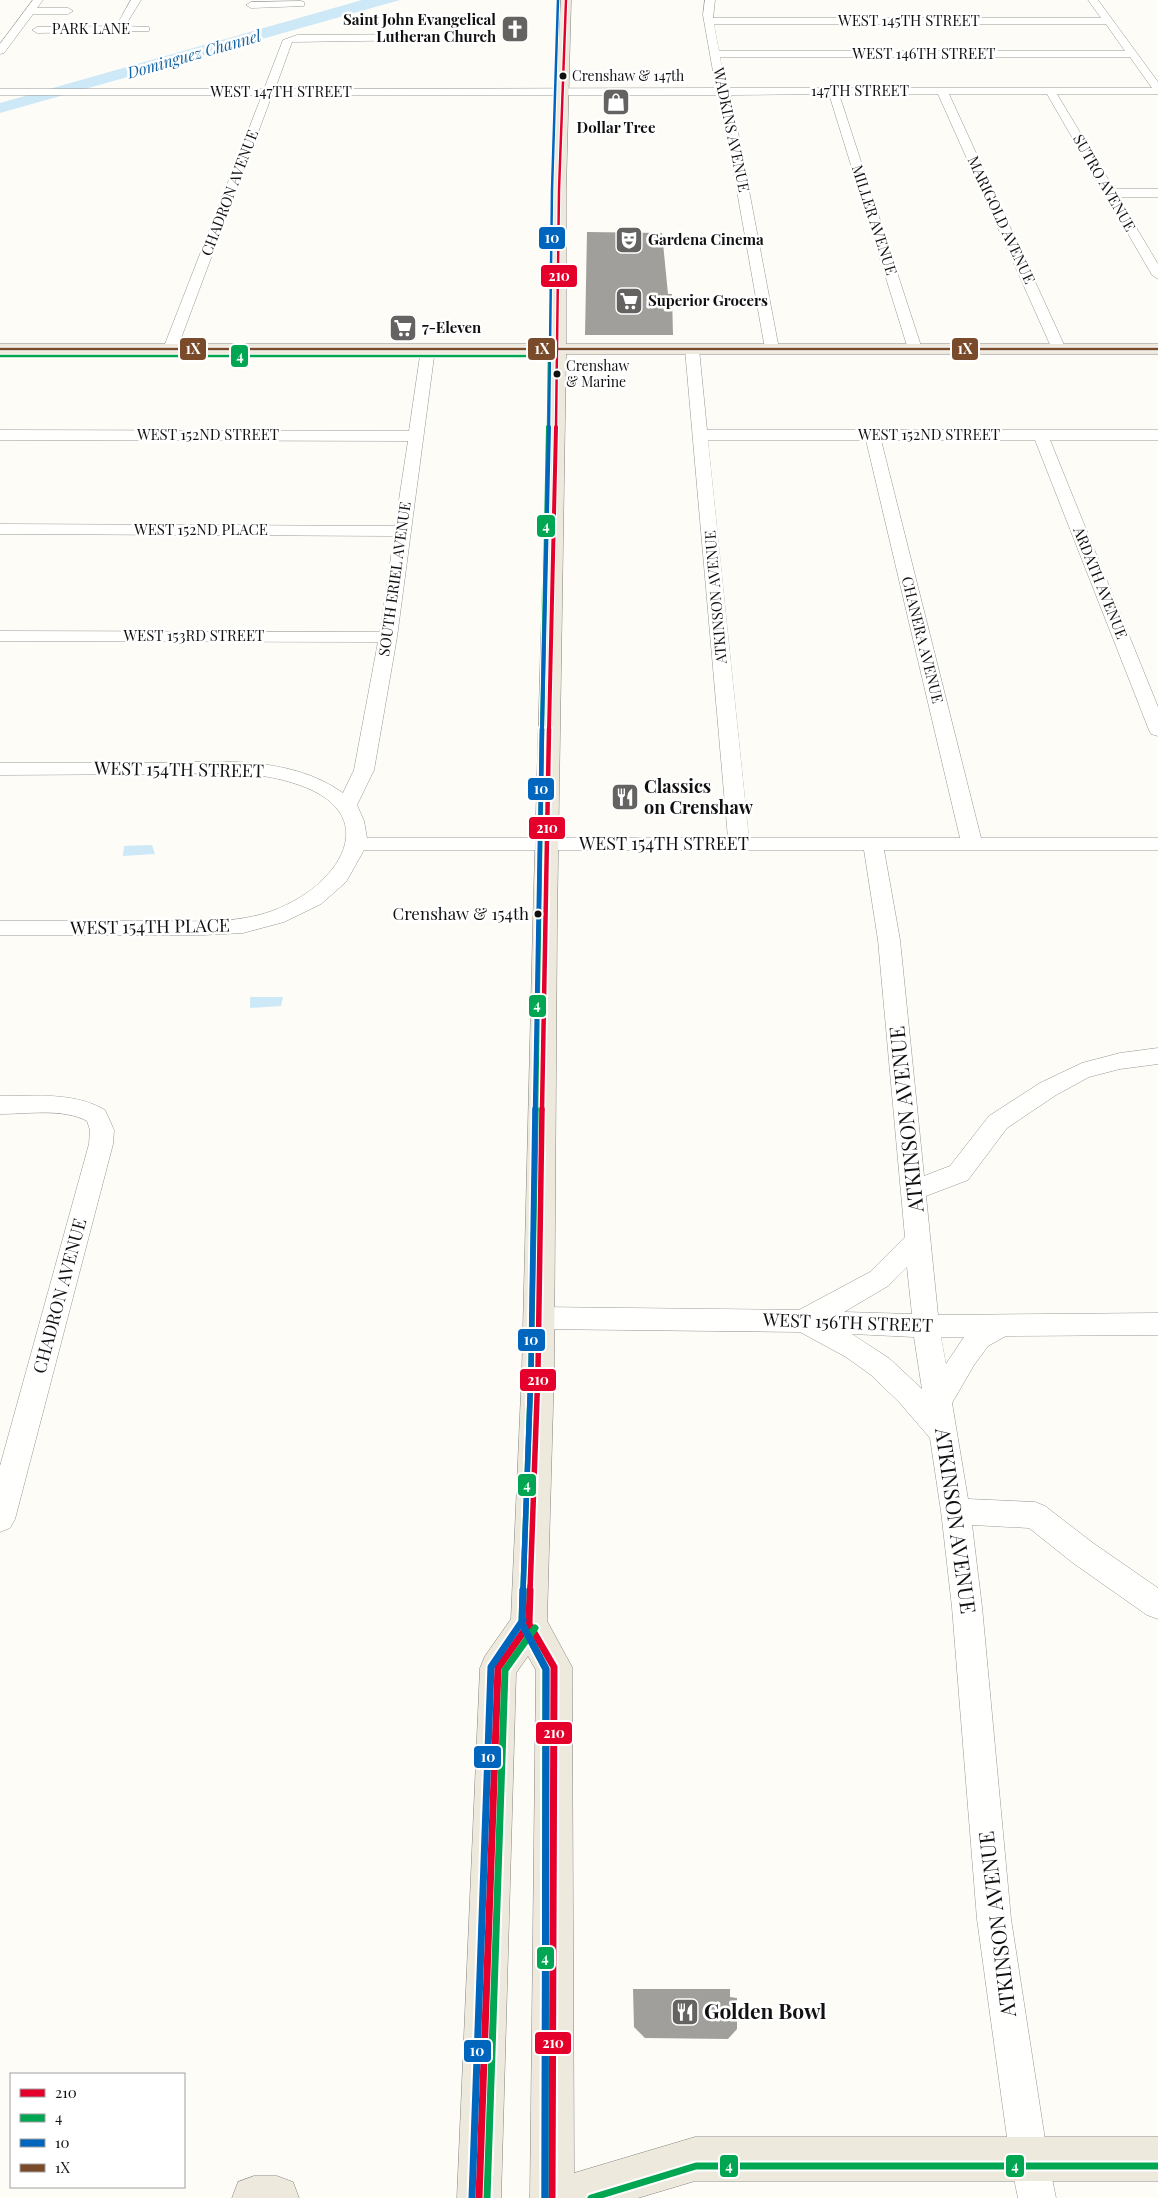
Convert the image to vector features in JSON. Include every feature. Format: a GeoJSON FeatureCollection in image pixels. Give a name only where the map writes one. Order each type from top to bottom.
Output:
{"type":"FeatureCollection","features":[{"type":"Feature","properties":{"kind":"main road"},"geometry":{"type":"LineString","coordinates":[[552,2198],[554,1667],[529,1624],[538,1318],[546,844],[562,91],[566,0]]}},
{"type":"Feature","properties":{"kind":"main road"},"geometry":{"type":"LineString","coordinates":[[0,349],[1158,348]]}},
{"type":"Feature","properties":{"kind":"main road"},"geometry":{"type":"LineString","coordinates":[[479,2198],[498,1668],[529,1624]]}},
{"type":"Feature","properties":{"kind":"main road"},"geometry":{"type":"LineString","coordinates":[[565,2198],[695,2159],[786,2161],[1033,2178],[1158,2159]]}},
{"type":"Feature","properties":{"kind":"main road"},"geometry":{"type":"LineString","coordinates":[[254,2198],[277,2198]]}},
{"type":"Feature","properties":{"kind":"street"},"geometry":{"type":"LineString","coordinates":[[0,51],[38,0]]}},
{"type":"Feature","properties":{"kind":"street"},"geometry":{"type":"LineString","coordinates":[[56,29],[74,0]]}},
{"type":"Feature","properties":{"kind":"street"},"geometry":{"type":"LineString","coordinates":[[119,29],[136,0]]}},
{"type":"Feature","properties":{"kind":"street","name":"WADKINS AVENUE"},"geometry":{"type":"LineString","coordinates":[[710,0],[709,21],[720,87],[726,95],[772,349]]}},
{"type":"Feature","properties":{"kind":"street"},"geometry":{"type":"LineString","coordinates":[[1093,0],[1158,90]]}},
{"type":"Feature","properties":{"kind":"street"},"geometry":{"type":"LineString","coordinates":[[254,8],[301,3]]}},
{"type":"Feature","properties":{"kind":"street"},"geometry":{"type":"LineString","coordinates":[[30,11],[68,11]]}},
{"type":"Feature","properties":{"kind":"street","name":"WEST 145TH STREET"},"geometry":{"type":"LineString","coordinates":[[709,21],[1109,22]]}},
{"type":"Feature","properties":{"kind":"street","name":"PARK LANE"},"geometry":{"type":"LineString","coordinates":[[37,30],[146,29]]}},
{"type":"Feature","properties":{"kind":"street","name":"CHADRON AVENUE"},"geometry":{"type":"LineString","coordinates":[[170,349],[288,40],[425,37]]}},
{"type":"Feature","properties":{"kind":"street","name":"WEST 146TH STREET"},"geometry":{"type":"LineString","coordinates":[[715,54],[1133,54]]}},
{"type":"Feature","properties":{"kind":"street","name":"147TH STREET"},"geometry":{"type":"LineString","coordinates":[[562,91],[1158,90]]}},
{"type":"Feature","properties":{"kind":"street","name":"WEST 147TH STREET"},"geometry":{"type":"LineString","coordinates":[[0,92],[562,91]]}},
{"type":"Feature","properties":{"kind":"street","name":"MILLER AVENUE"},"geometry":{"type":"LineString","coordinates":[[833,91],[915,349]]}},
{"type":"Feature","properties":{"kind":"street","name":"MARIGOLD AVENUE"},"geometry":{"type":"LineString","coordinates":[[942,91],[1059,348]]}},
{"type":"Feature","properties":{"kind":"street","name":"SUTRO AVENUE"},"geometry":{"type":"LineString","coordinates":[[1050,91],[1158,275]]}},
{"type":"Feature","properties":{"kind":"street"},"geometry":{"type":"LineString","coordinates":[[1109,193],[1158,193]]}},
{"type":"Feature","properties":{"kind":"street","name":"SOUTH ERIEL AVENUE"},"geometry":{"type":"LineString","coordinates":[[347,805],[364,770],[388,637],[428,349]]}},
{"type":"Feature","properties":{"kind":"street","name":"ATKINSON AVENUE"},"geometry":{"type":"LineString","coordinates":[[692,349],[739,844]]}},
{"type":"Feature","properties":{"kind":"street","name":"WEST 152ND STREET"},"geometry":{"type":"LineString","coordinates":[[0,435],[416,436]]}},
{"type":"Feature","properties":{"kind":"street","name":"WEST 152ND STREET"},"geometry":{"type":"LineString","coordinates":[[701,435],[1158,435]]}},
{"type":"Feature","properties":{"kind":"street","name":"CHANERA AVENUE"},"geometry":{"type":"LineString","coordinates":[[872,435],[972,844]]}},
{"type":"Feature","properties":{"kind":"street","name":"ARDATH AVENUE"},"geometry":{"type":"LineString","coordinates":[[1041,435],[1158,730]]}},
{"type":"Feature","properties":{"kind":"street","name":"WEST 152ND PLACE"},"geometry":{"type":"LineString","coordinates":[[0,529],[403,531]]}},
{"type":"Feature","properties":{"kind":"street","name":"WEST 153RD STREET"},"geometry":{"type":"LineString","coordinates":[[0,636],[388,637]]}},
{"type":"Feature","properties":{"kind":"street","name":"WEST 154TH STREET"},"geometry":{"type":"LineString","coordinates":[[0,769],[234,768],[272,771],[302,778],[323,788],[347,805]]}},
{"type":"Feature","properties":{"kind":"street"},"geometry":{"type":"LineString","coordinates":[[347,805],[355,822],[357,844]]}},
{"type":"Feature","properties":{"kind":"street","name":"WEST 154TH STREET"},"geometry":{"type":"LineString","coordinates":[[357,844],[1158,844]]}},
{"type":"Feature","properties":{"kind":"street","name":"WEST 154TH PLACE"},"geometry":{"type":"LineString","coordinates":[[0,928],[202,928],[243,926],[276,917],[314,899],[339,877],[357,844]]}},
{"type":"Feature","properties":{"kind":"street","name":"ATKINSON AVENUE"},"geometry":{"type":"LineString","coordinates":[[873,844],[889,940],[926,1326],[956,1511],[967,1607],[994,1919],[1033,2178]]}},
{"type":"Feature","properties":{"kind":"street"},"geometry":{"type":"LineString","coordinates":[[914,1190],[959,1173],[998,1122],[1048,1089],[1082,1071],[1120,1061],[1158,1056]]}},
{"type":"Feature","properties":{"kind":"street","name":"CHADRON AVENUE"},"geometry":{"type":"LineString","coordinates":[[0,1104],[55,1104],[83,1108],[97,1116],[102,1130],[101,1144],[0,1519]]}},
{"type":"Feature","properties":{"kind":"street"},"geometry":{"type":"LineString","coordinates":[[803,1321],[852,1296],[879,1279],[918,1240]]}},
{"type":"Feature","properties":{"kind":"street","name":"WEST 156TH STREET"},"geometry":{"type":"LineString","coordinates":[[538,1318],[803,1321],[926,1326],[1158,1324]]}},
{"type":"Feature","properties":{"kind":"street"},"geometry":{"type":"LineString","coordinates":[[803,1321],[869,1358],[925,1410],[943,1433]]}},
{"type":"Feature","properties":{"kind":"street"},"geometry":{"type":"LineString","coordinates":[[938,1402],[964,1357],[978,1338],[1003,1325]]}},
{"type":"Feature","properties":{"kind":"street"},"geometry":{"type":"LineString","coordinates":[[956,1511],[1036,1515],[1083,1553],[1158,1605]]}},
{"type":"Feature","properties":{"kind":"water","name":"Dominguez Channel"},"geometry":{"type":"Polygon","coordinates":[[[362,0],[400,0],[0,113],[0,103],[362,0]]]}},
{"type":"Feature","properties":{"kind":"water"},"geometry":{"type":"Polygon","coordinates":[[[152,845],[155,854],[123,856],[124,846],[152,845]]]}},
{"type":"Feature","properties":{"kind":"water"},"geometry":{"type":"Polygon","coordinates":[[[250,997],[283,997],[281,1006],[250,1008],[250,997]]]}},
{"type":"Feature","properties":{"kind":"building","name":"Superior Grocers"},"geometry":{"type":"Polygon","coordinates":[[[587,232],[662,233],[668,294],[672,294],[673,335],[585,335],[587,232]]]}},
{"type":"Feature","properties":{"kind":"building","name":"Golden Bowl"},"geometry":{"type":"Polygon","coordinates":[[[633,1989],[730,1989],[730,1997],[737,1998],[737,2029],[728,2039],[645,2038],[634,2027],[633,1989]]]}},
{"type":"Feature","properties":{"kind":"transit line","name":"10"},"geometry":{"type":"LineString","coordinates":[[545,2198],[546,1669],[522,1624],[531,1370],[538,922],[552,285],[552,190],[558,0]]}},
{"type":"Feature","properties":{"kind":"transit line","name":"210"},"geometry":{"type":"LineString","coordinates":[[479,2198],[498,1668],[529,1624],[538,1370],[545,922],[559,285],[559,190],[566,0]]}},
{"type":"Feature","properties":{"kind":"transit line","name":"1X"},"geometry":{"type":"LineString","coordinates":[[0,349],[1158,349]]}},
{"type":"Feature","properties":{"kind":"transit line","name":"4"},"geometry":{"type":"LineString","coordinates":[[0,356],[549,356],[531,1370],[522,1624],[546,1669],[545,2198]]}},
{"type":"Feature","properties":{"kind":"transit line","name":"210"},"geometry":{"type":"LineString","coordinates":[[530,1585],[529,1624],[554,1667],[552,2198]]}},
{"type":"Feature","properties":{"kind":"transit line","name":"10"},"geometry":{"type":"LineString","coordinates":[[472,2198],[491,1667],[523,1620]]}},
{"type":"Feature","properties":{"kind":"transit line","name":"4"},"geometry":{"type":"LineString","coordinates":[[487,2198],[505,1670],[535,1628]]}},
{"type":"Feature","properties":{"kind":"transit line","name":"4"},"geometry":{"type":"LineString","coordinates":[[591,2198],[696,2166],[1158,2166]]}},
{"type":"Feature","properties":{"kind":"place","name":"Saint John Evangelical Lutheran Church"},"geometry":{"type":"Point","coordinates":[515,29]}},
{"type":"Feature","properties":{"kind":"place","name":"Crenshaw & 147th"},"geometry":{"type":"Point","coordinates":[563,76]}},
{"type":"Feature","properties":{"kind":"place","name":"Dollar Tree"},"geometry":{"type":"Point","coordinates":[616,102]}},
{"type":"Feature","properties":{"kind":"place","name":"Gardena Cinema"},"geometry":{"type":"Point","coordinates":[629,240]}},
{"type":"Feature","properties":{"kind":"place","name":"Superior Grocers"},"geometry":{"type":"Point","coordinates":[629,301]}},
{"type":"Feature","properties":{"kind":"place","name":"7-Eleven"},"geometry":{"type":"Point","coordinates":[403,328]}},
{"type":"Feature","properties":{"kind":"place","name":"Crenshaw & Marine"},"geometry":{"type":"Point","coordinates":[557,374]}},
{"type":"Feature","properties":{"kind":"place","name":"Classics on Crenshaw"},"geometry":{"type":"Point","coordinates":[625,797]}},
{"type":"Feature","properties":{"kind":"place","name":"Crenshaw & 154th"},"geometry":{"type":"Point","coordinates":[538,914]}},
{"type":"Feature","properties":{"kind":"place","name":"Golden Bowl"},"geometry":{"type":"Point","coordinates":[685,2012]}}]}
